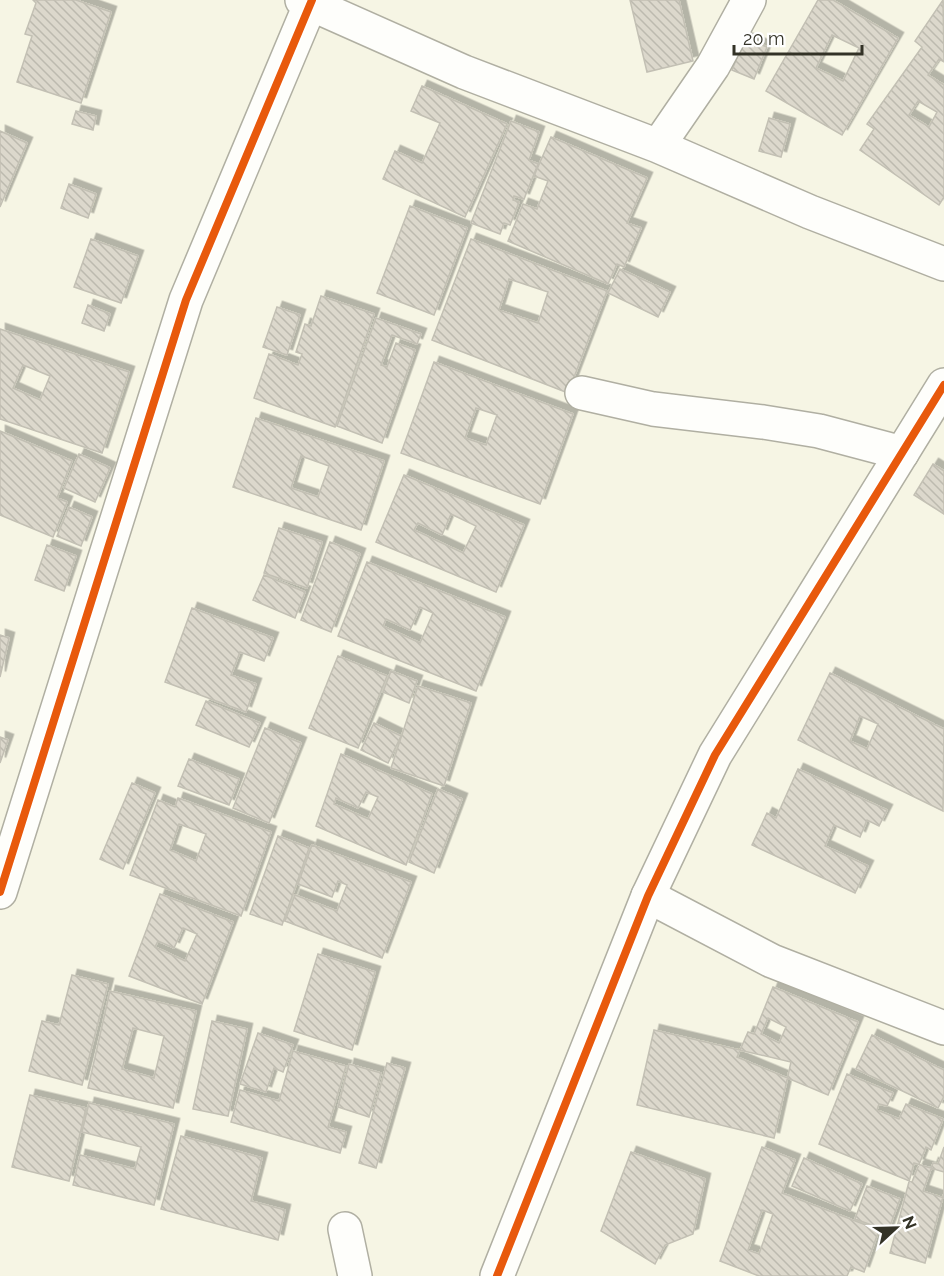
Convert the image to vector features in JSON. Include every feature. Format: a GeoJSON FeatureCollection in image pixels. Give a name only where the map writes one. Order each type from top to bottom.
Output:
{"type":"FeatureCollection","features":[{"type":"Feature","properties":{"kind":"street"},"geometry":{"type":"LineString","coordinates":[[658,146],[713,66],[749,0]]}},
{"type":"Feature","properties":{"kind":"street"},"geometry":{"type":"LineString","coordinates":[[0,892],[186,300],[308,1],[464,72],[658,146],[810,212],[944,264]]}},
{"type":"Feature","properties":{"kind":"street"},"geometry":{"type":"LineString","coordinates":[[497,1276],[648,896],[715,755],[944,385]]}},
{"type":"Feature","properties":{"kind":"street"},"geometry":{"type":"LineString","coordinates":[[582,393],[653,409],[819,431],[902,453]]}},
{"type":"Feature","properties":{"kind":"street"},"geometry":{"type":"LineString","coordinates":[[648,896],[772,962],[944,1028]]}},
{"type":"Feature","properties":{"kind":"street"},"geometry":{"type":"LineString","coordinates":[[345,1229],[355,1276]]}},
{"type":"Feature","properties":{"kind":"building"},"geometry":{"type":"Polygon","coordinates":[[[33,0],[76,0],[111,12],[81,103],[17,82],[32,36],[25,34],[36,3],[33,0]]]}},
{"type":"Feature","properties":{"kind":"building"},"geometry":{"type":"Polygon","coordinates":[[[630,0],[679,0],[693,61],[647,72],[630,0]]]}},
{"type":"Feature","properties":{"kind":"building"},"geometry":{"type":"Polygon","coordinates":[[[818,0],[833,0],[898,38],[842,135],[766,91],[818,0]],[[832,35],[816,68],[843,81],[859,48],[832,35]]]}},
{"type":"Feature","properties":{"kind":"building"},"geometry":{"type":"Polygon","coordinates":[[[943,0],[944,62],[939,59],[928,75],[944,85],[944,197],[939,205],[860,150],[874,129],[867,124],[922,47],[915,41],[943,0]],[[918,101],[909,115],[929,127],[937,112],[918,101]]]}},
{"type":"Feature","properties":{"kind":"building"},"geometry":{"type":"Polygon","coordinates":[[[745,38],[767,47],[754,79],[732,70],[745,38]]]}},
{"type":"Feature","properties":{"kind":"building"},"geometry":{"type":"Polygon","coordinates":[[[422,86],[507,124],[465,217],[383,179],[395,151],[422,163],[440,123],[411,111],[422,86]]]}},
{"type":"Feature","properties":{"kind":"building"},"geometry":{"type":"Polygon","coordinates":[[[76,111],[96,116],[93,130],[72,124],[76,111]]]}},
{"type":"Feature","properties":{"kind":"building"},"geometry":{"type":"Polygon","coordinates":[[[769,118],[790,124],[781,157],[759,151],[769,118]]]}},
{"type":"Feature","properties":{"kind":"building"},"geometry":{"type":"Polygon","coordinates":[[[511,121],[539,132],[529,160],[538,164],[524,199],[514,196],[513,200],[519,202],[510,225],[504,223],[500,234],[471,223],[511,121]]]}},
{"type":"Feature","properties":{"kind":"building"},"geometry":{"type":"Polygon","coordinates":[[[0,131],[27,143],[0,207],[0,131]]]}},
{"type":"Feature","properties":{"kind":"building"},"geometry":{"type":"Polygon","coordinates":[[[551,137],[647,178],[627,223],[641,228],[624,267],[617,264],[608,284],[508,241],[523,204],[537,209],[548,181],[534,176],[551,137]]]}},
{"type":"Feature","properties":{"kind":"building"},"geometry":{"type":"Polygon","coordinates":[[[69,184],[96,194],[88,218],[61,208],[69,184]]]}},
{"type":"Feature","properties":{"kind":"building"},"geometry":{"type":"Polygon","coordinates":[[[410,206],[467,228],[434,315],[377,293],[410,206]]]}},
{"type":"Feature","properties":{"kind":"building"},"geometry":{"type":"Polygon","coordinates":[[[91,239],[138,256],[121,303],[74,287],[91,239]]]}},
{"type":"Feature","properties":{"kind":"building"},"geometry":{"type":"Polygon","coordinates":[[[471,239],[607,291],[568,393],[432,340],[471,239]],[[509,279],[499,310],[538,323],[548,292],[509,279]]]}},
{"type":"Feature","properties":{"kind":"building"},"geometry":{"type":"Polygon","coordinates":[[[620,269],[670,292],[658,317],[608,293],[620,269]]]}},
{"type":"Feature","properties":{"kind":"building"},"geometry":{"type":"Polygon","coordinates":[[[321,296],[374,314],[335,427],[254,398],[269,354],[298,365],[302,354],[296,352],[305,324],[311,326],[321,296]]]}},
{"type":"Feature","properties":{"kind":"building"},"geometry":{"type":"Polygon","coordinates":[[[88,305],[110,314],[104,331],[82,323],[88,305]]]}},
{"type":"Feature","properties":{"kind":"building"},"geometry":{"type":"Polygon","coordinates":[[[277,307],[300,315],[287,355],[263,347],[277,307]]]}},
{"type":"Feature","properties":{"kind":"building"},"geometry":{"type":"Polygon","coordinates":[[[376,318],[421,334],[417,344],[392,335],[381,365],[387,367],[396,343],[415,350],[382,443],[337,426],[376,318]]]}},
{"type":"Feature","properties":{"kind":"building"},"geometry":{"type":"Polygon","coordinates":[[[0,329],[129,372],[102,453],[0,419],[0,329]],[[23,365],[13,388],[40,400],[50,376],[23,365]]]}},
{"type":"Feature","properties":{"kind":"building"},"geometry":{"type":"Polygon","coordinates":[[[434,362],[573,414],[540,504],[401,453],[434,362]],[[476,408],[465,438],[486,445],[497,415],[476,408]]]}},
{"type":"Feature","properties":{"kind":"building"},"geometry":{"type":"Polygon","coordinates":[[[256,418],[384,461],[361,530],[233,487],[256,418]],[[301,456],[291,488],[318,497],[329,466],[301,456]]]}},
{"type":"Feature","properties":{"kind":"building"},"geometry":{"type":"Polygon","coordinates":[[[0,431],[72,461],[57,498],[67,502],[53,537],[0,515],[0,431]]]}},
{"type":"Feature","properties":{"kind":"building"},"geometry":{"type":"Polygon","coordinates":[[[79,454],[110,468],[95,502],[64,488],[79,454]]]}},
{"type":"Feature","properties":{"kind":"building"},"geometry":{"type":"Polygon","coordinates":[[[933,464],[944,471],[944,514],[914,495],[933,464]]]}},
{"type":"Feature","properties":{"kind":"building"},"geometry":{"type":"Polygon","coordinates":[[[404,475],[524,525],[496,592],[376,542],[404,475]],[[451,514],[442,535],[418,523],[414,530],[463,553],[476,526],[451,514]]]}},
{"type":"Feature","properties":{"kind":"building"},"geometry":{"type":"Polygon","coordinates":[[[69,507],[92,517],[81,546],[57,536],[69,507]]]}},
{"type":"Feature","properties":{"kind":"building"},"geometry":{"type":"Polygon","coordinates":[[[279,528],[322,542],[307,588],[264,573],[279,528]]]}},
{"type":"Feature","properties":{"kind":"building"},"geometry":{"type":"Polygon","coordinates":[[[330,542],[360,554],[331,632],[301,620],[330,542]]]}},
{"type":"Feature","properties":{"kind":"building"},"geometry":{"type":"Polygon","coordinates":[[[47,545],[76,556],[64,591],[35,580],[47,545]]]}},
{"type":"Feature","properties":{"kind":"building"},"geometry":{"type":"Polygon","coordinates":[[[367,562],[505,617],[476,691],[338,636],[367,562]],[[420,607],[410,630],[386,619],[383,626],[420,643],[433,613],[420,607]]]}},
{"type":"Feature","properties":{"kind":"building"},"geometry":{"type":"Polygon","coordinates":[[[264,575],[305,592],[295,618],[253,600],[264,575]]]}},
{"type":"Feature","properties":{"kind":"building"},"geometry":{"type":"Polygon","coordinates":[[[192,608],[273,638],[264,661],[240,652],[231,675],[256,684],[246,712],[165,682],[192,608]]]}},
{"type":"Feature","properties":{"kind":"building"},"geometry":{"type":"Polygon","coordinates":[[[0,635],[9,638],[0,677],[0,635]]]}},
{"type":"Feature","properties":{"kind":"building"},"geometry":{"type":"Polygon","coordinates":[[[338,656],[387,676],[358,748],[309,728],[338,656]]]}},
{"type":"Feature","properties":{"kind":"building"},"geometry":{"type":"Polygon","coordinates":[[[391,671],[417,681],[409,703],[383,692],[391,671]]]}},
{"type":"Feature","properties":{"kind":"building"},"geometry":{"type":"Polygon","coordinates":[[[830,673],[944,729],[943,811],[798,740],[830,673]],[[860,716],[850,741],[867,749],[878,724],[860,716]]]}},
{"type":"Feature","properties":{"kind":"building"},"geometry":{"type":"Polygon","coordinates":[[[418,686],[471,703],[444,786],[391,768],[418,686]]]}},
{"type":"Feature","properties":{"kind":"building"},"geometry":{"type":"Polygon","coordinates":[[[206,701],[260,723],[249,747],[196,725],[206,701]]]}},
{"type":"Feature","properties":{"kind":"building"},"geometry":{"type":"Polygon","coordinates":[[[374,723],[401,736],[388,763],[361,750],[374,723]]]}},
{"type":"Feature","properties":{"kind":"building"},"geometry":{"type":"Polygon","coordinates":[[[265,728],[301,743],[269,823],[233,808],[265,728]]]}},
{"type":"Feature","properties":{"kind":"building"},"geometry":{"type":"Polygon","coordinates":[[[0,737],[8,740],[0,763],[0,737]]]}},
{"type":"Feature","properties":{"kind":"building"},"geometry":{"type":"Polygon","coordinates":[[[341,754],[432,794],[406,865],[316,826],[341,754]],[[366,792],[358,808],[336,798],[334,804],[368,819],[378,797],[366,792]]]}},
{"type":"Feature","properties":{"kind":"building"},"geometry":{"type":"Polygon","coordinates":[[[189,759],[239,779],[229,805],[178,786],[189,759]]]}},
{"type":"Feature","properties":{"kind":"building"},"geometry":{"type":"Polygon","coordinates":[[[798,769],[887,810],[879,826],[867,820],[860,837],[834,825],[825,846],[868,866],[855,893],[752,845],[767,813],[776,818],[798,769]]]}},
{"type":"Feature","properties":{"kind":"building"},"geometry":{"type":"Polygon","coordinates":[[[132,783],[155,793],[123,869],[100,859],[132,783]]]}},
{"type":"Feature","properties":{"kind":"building"},"geometry":{"type":"Polygon","coordinates":[[[438,789],[462,799],[434,873],[409,862],[438,789]]]}},
{"type":"Feature","properties":{"kind":"building"},"geometry":{"type":"Polygon","coordinates":[[[178,798],[271,832],[241,916],[130,875],[158,800],[175,807],[178,798]],[[179,824],[170,850],[196,861],[206,834],[179,824]]]}},
{"type":"Feature","properties":{"kind":"building"},"geometry":{"type":"Polygon","coordinates":[[[278,836],[309,848],[282,925],[250,914],[278,836]]]}},
{"type":"Feature","properties":{"kind":"building"},"geometry":{"type":"Polygon","coordinates":[[[312,845],[411,882],[382,958],[285,921],[295,895],[337,911],[347,885],[338,881],[332,897],[298,884],[312,845]]]}},
{"type":"Feature","properties":{"kind":"building"},"geometry":{"type":"Polygon","coordinates":[[[160,894],[233,922],[202,1004],[129,976],[160,894]],[[183,928],[174,948],[158,941],[155,947],[185,961],[197,934],[183,928]]]}},
{"type":"Feature","properties":{"kind":"building"},"geometry":{"type":"Polygon","coordinates":[[[318,954],[375,972],[352,1050],[294,1031],[318,954]]]}},
{"type":"Feature","properties":{"kind":"building"},"geometry":{"type":"Polygon","coordinates":[[[72,975],[108,984],[82,1085],[29,1071],[42,1021],[59,1025],[72,975]]]}},
{"type":"Feature","properties":{"kind":"building"},"geometry":{"type":"Polygon","coordinates":[[[773,987],[858,1022],[828,1095],[737,1057],[748,1032],[754,1034],[773,987]],[[768,1018],[761,1034],[779,1043],[786,1027],[768,1018]]]}},
{"type":"Feature","properties":{"kind":"building"},"geometry":{"type":"Polygon","coordinates":[[[110,991],[196,1011],[173,1108],[88,1088],[110,991]],[[133,1028],[122,1069],[154,1078],[164,1036],[133,1028]]]}},
{"type":"Feature","properties":{"kind":"building"},"geometry":{"type":"Polygon","coordinates":[[[212,1021],[247,1029],[228,1116],[193,1109],[212,1021]]]}},
{"type":"Feature","properties":{"kind":"building"},"geometry":{"type":"Polygon","coordinates":[[[654,1030],[791,1062],[774,1138],[637,1105],[654,1030]]]}},
{"type":"Feature","properties":{"kind":"building"},"geometry":{"type":"Polygon","coordinates":[[[258,1033],[293,1045],[283,1072],[274,1068],[266,1092],[240,1084],[258,1033]]]}},
{"type":"Feature","properties":{"kind":"building"},"geometry":{"type":"Polygon","coordinates":[[[872,1035],[944,1070],[944,1096],[938,1108],[856,1069],[872,1035]]]}},
{"type":"Feature","properties":{"kind":"building"},"geometry":{"type":"Polygon","coordinates":[[[293,1051],[346,1066],[328,1127],[346,1132],[340,1153],[231,1122],[240,1090],[279,1101],[293,1051]]]}},
{"type":"Feature","properties":{"kind":"building"},"geometry":{"type":"Polygon","coordinates":[[[387,1063],[405,1068],[376,1168],[359,1163],[387,1063]]]}},
{"type":"Feature","properties":{"kind":"building"},"geometry":{"type":"Polygon","coordinates":[[[349,1064],[381,1073],[369,1117],[338,1107],[349,1064]]]}},
{"type":"Feature","properties":{"kind":"building"},"geometry":{"type":"Polygon","coordinates":[[[847,1074],[893,1093],[887,1106],[879,1104],[877,1110],[899,1119],[906,1104],[943,1119],[931,1150],[926,1147],[912,1182],[819,1144],[847,1074]]]}},
{"type":"Feature","properties":{"kind":"building"},"geometry":{"type":"Polygon","coordinates":[[[30,1095],[86,1108],[69,1181],[12,1167],[30,1095]]]}},
{"type":"Feature","properties":{"kind":"building"},"geometry":{"type":"Polygon","coordinates":[[[89,1103],[174,1124],[154,1205],[73,1185],[80,1155],[135,1169],[141,1147],[82,1132],[89,1103]]]}},
{"type":"Feature","properties":{"kind":"building"},"geometry":{"type":"Polygon","coordinates":[[[181,1136],[262,1158],[251,1201],[285,1210],[278,1240],[161,1209],[181,1136]]]}},
{"type":"Feature","properties":{"kind":"building"},"geometry":{"type":"Polygon","coordinates":[[[762,1147],[795,1160],[782,1193],[879,1230],[864,1272],[851,1267],[847,1276],[759,1276],[720,1261],[762,1147]],[[762,1210],[748,1250],[759,1254],[773,1214],[762,1210]]]}},
{"type":"Feature","properties":{"kind":"building"},"geometry":{"type":"Polygon","coordinates":[[[944,1147],[944,1198],[923,1191],[933,1163],[938,1164],[944,1147]]]}},
{"type":"Feature","properties":{"kind":"building"},"geometry":{"type":"Polygon","coordinates":[[[631,1152],[705,1179],[693,1234],[665,1245],[655,1264],[601,1231],[631,1152]]]}},
{"type":"Feature","properties":{"kind":"building"},"geometry":{"type":"Polygon","coordinates":[[[804,1158],[862,1184],[850,1211],[792,1186],[804,1158]]]}},
{"type":"Feature","properties":{"kind":"building"},"geometry":{"type":"Polygon","coordinates":[[[914,1163],[944,1172],[944,1193],[925,1263],[890,1253],[914,1163]]]}},
{"type":"Feature","properties":{"kind":"building"},"geometry":{"type":"Polygon","coordinates":[[[867,1186],[900,1199],[888,1231],[855,1219],[867,1186]]]}},
{"type":"Feature","properties":{"kind":"cycle path"},"geometry":{"type":"LineString","coordinates":[[0,892],[186,300],[312,0]]}},
{"type":"Feature","properties":{"kind":"cycle path"},"geometry":{"type":"LineString","coordinates":[[497,1276],[648,896],[715,755],[944,385]]}}]}
